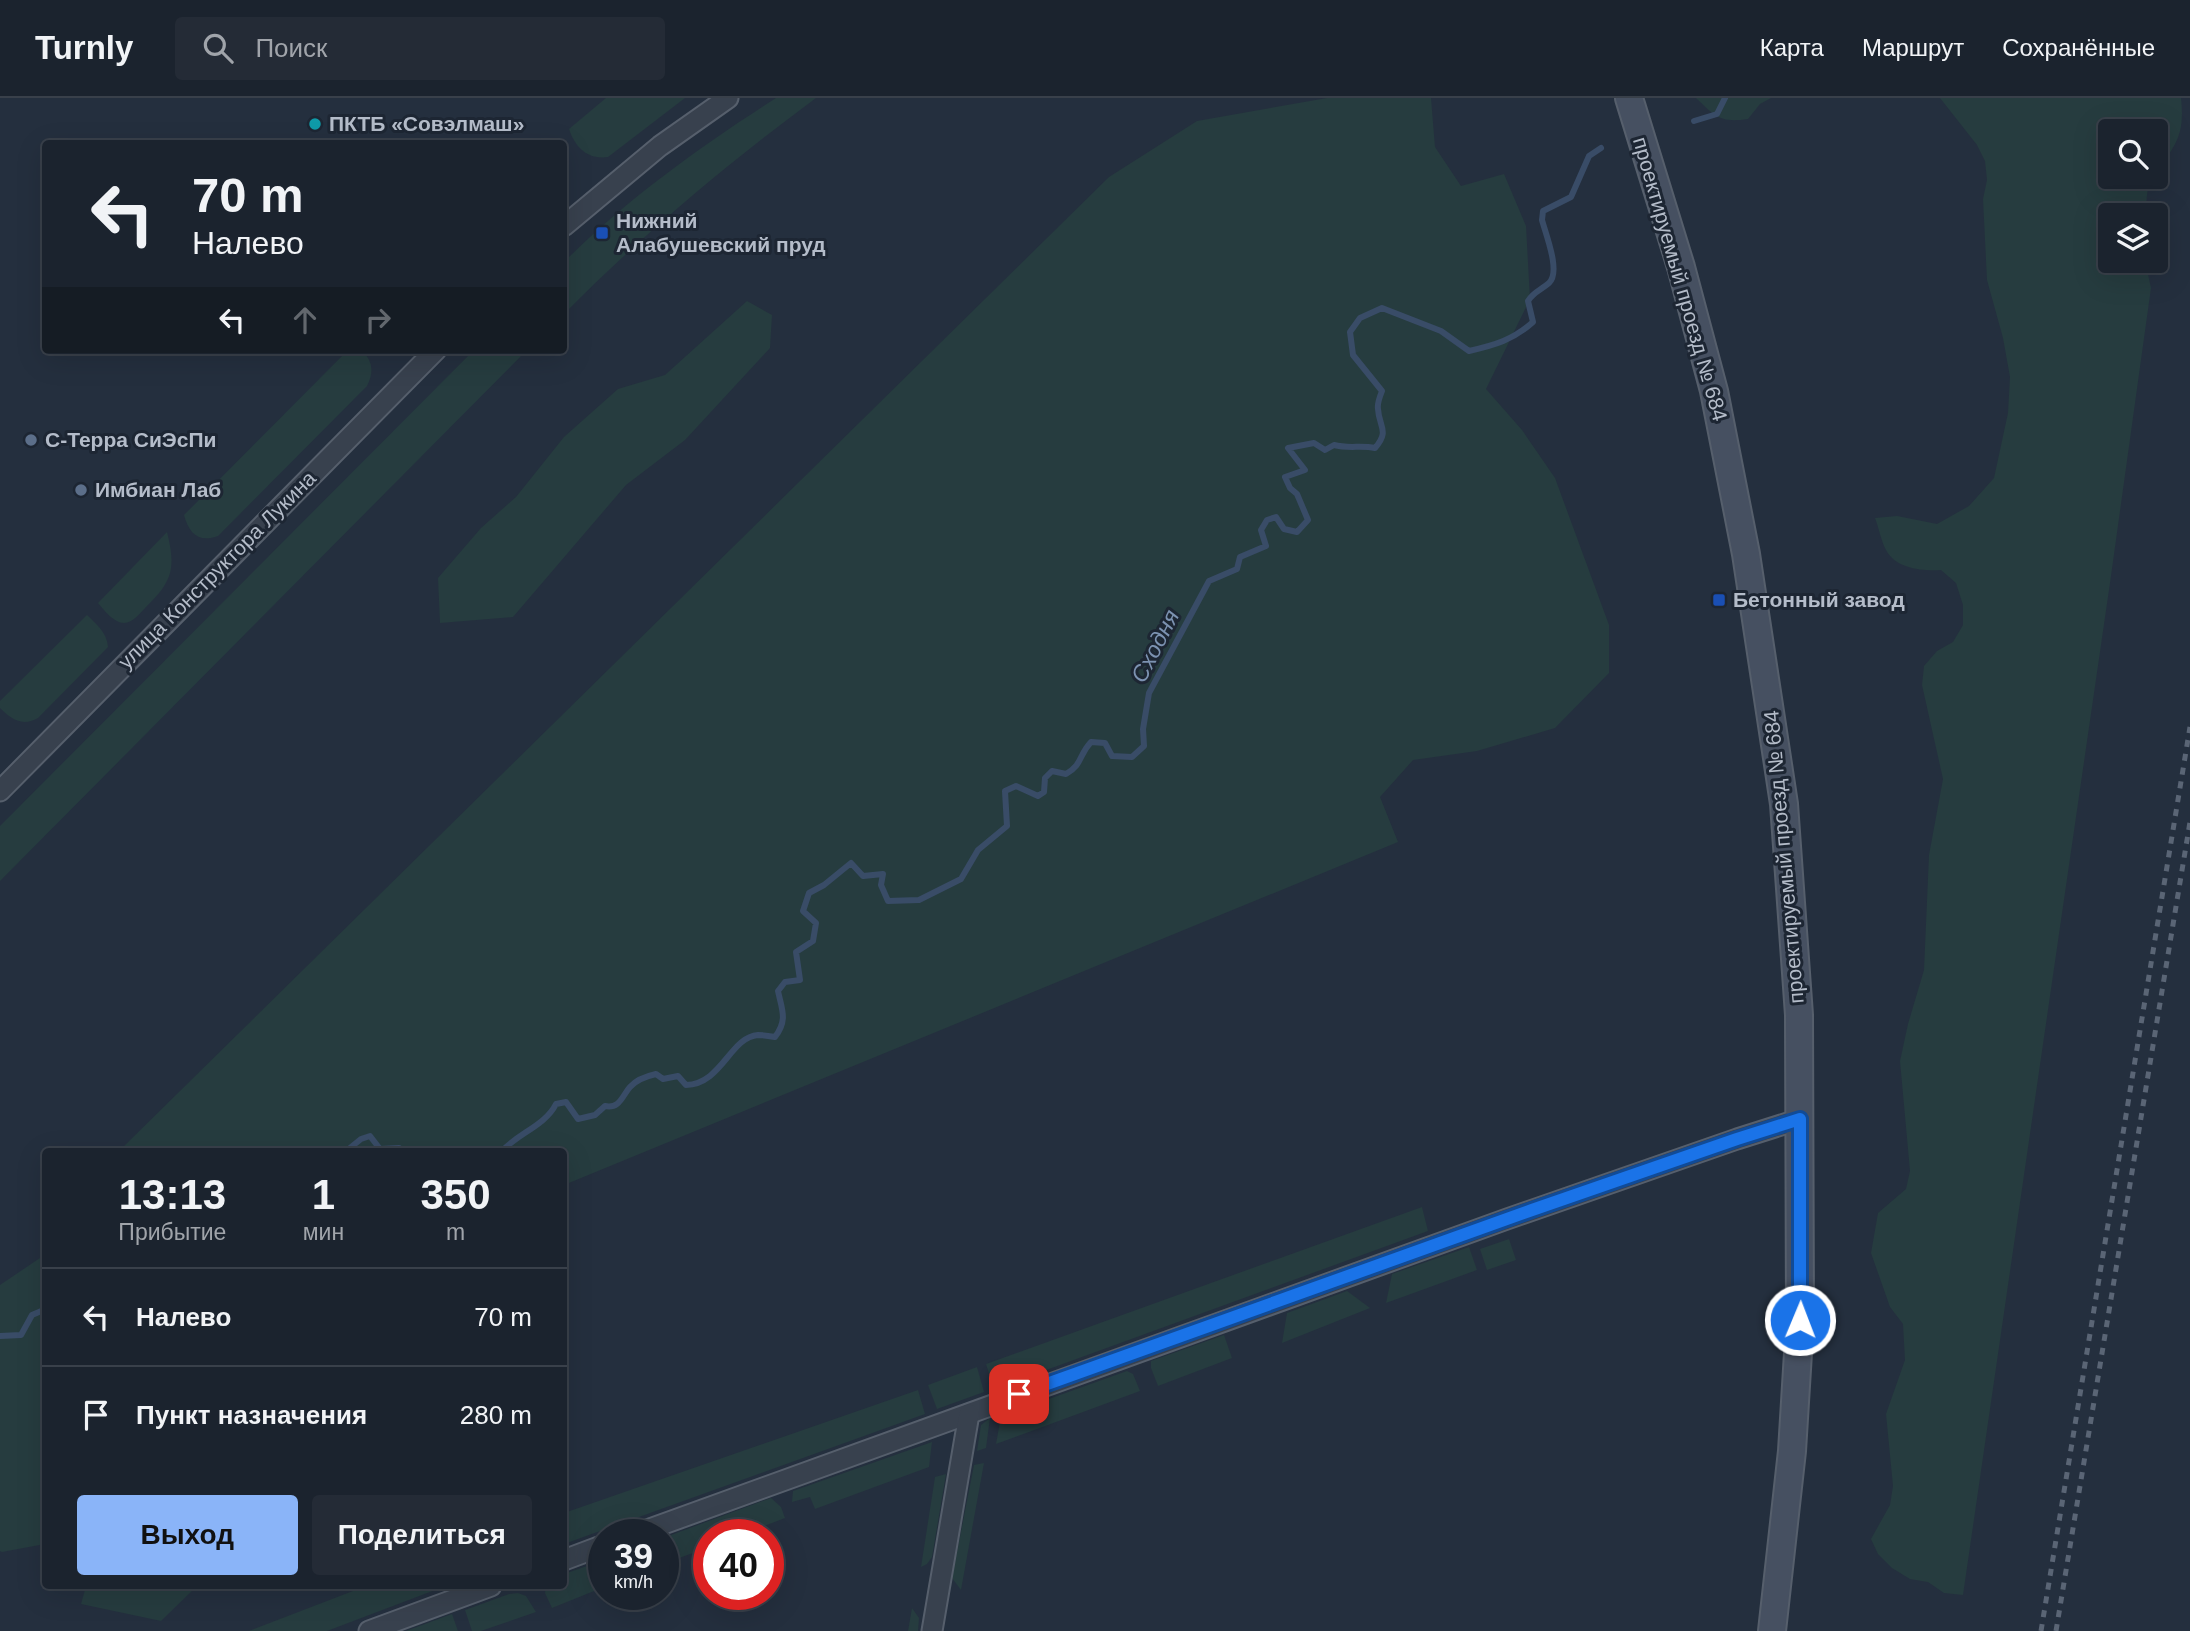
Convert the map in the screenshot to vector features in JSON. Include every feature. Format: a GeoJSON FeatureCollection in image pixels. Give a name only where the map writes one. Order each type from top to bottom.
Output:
{"type":"FeatureCollection","features":[{"type":"Feature","properties":{"kind":"street"},"geometry":{"type":"LineString","coordinates":[[567,224],[660,146],[728,98]]}},
{"type":"Feature","properties":{"kind":"street","name":"проектируемый проезд № 684"},"geometry":{"type":"LineString","coordinates":[[1629,98],[1708,365],[1746,554],[1784,804],[1799,1015],[1800,1320],[1792,1451],[1772,1631]]}},
{"type":"Feature","properties":{"kind":"street","name":"улица Конструктора Лукина"},"geometry":{"type":"LineString","coordinates":[[0,791],[432,354]]}},
{"type":"Feature","properties":{"kind":"street"},"geometry":{"type":"LineString","coordinates":[[677,1519],[1494,1223],[1800,1119]]}},
{"type":"Feature","properties":{"kind":"street"},"geometry":{"type":"LineString","coordinates":[[932,1631],[969,1413]]}},
{"type":"Feature","properties":{"kind":"street"},"geometry":{"type":"LineString","coordinates":[[567,1559],[588,1551]]}},
{"type":"Feature","properties":{"kind":"street"},"geometry":{"type":"LineString","coordinates":[[369,1631],[483,1589]]}},
{"type":"Feature","properties":{"kind":"green space"},"geometry":{"type":"Polygon","coordinates":[[[606,98],[685,98],[608,157],[594,156],[578,147],[569,129],[606,98]]]}},
{"type":"Feature","properties":{"kind":"green space"},"geometry":{"type":"Polygon","coordinates":[[[776,98],[816,98],[686,201],[567,311],[567,259],[666,174],[776,98]]]}},
{"type":"Feature","properties":{"kind":"green space"},"geometry":{"type":"Polygon","coordinates":[[[1327,98],[1431,98],[1435,147],[1461,186],[1504,174],[1526,226],[1530,299],[1486,389],[1522,430],[1555,478],[1609,625],[1609,673],[1555,728],[1477,751],[1413,760],[1380,797],[1398,842],[567,1184],[567,1148],[122,1148],[1109,177],[1197,121],[1327,98]]]}},
{"type":"Feature","properties":{"kind":"green space"},"geometry":{"type":"Polygon","coordinates":[[[1696,98],[1771,98],[1760,104],[1748,119],[1731,120],[1714,114],[1696,98]]]}},
{"type":"Feature","properties":{"kind":"green space"},"geometry":{"type":"Polygon","coordinates":[[[1940,98],[2181,98],[2180,131],[2168,156],[2168,119],[2098,119],[2098,189],[2148,189],[2146,203],[2098,203],[2098,273],[2148,273],[2151,288],[1963,1595],[1944,1593],[1928,1582],[1910,1579],[1892,1568],[1878,1554],[1871,1539],[1890,1505],[1893,1486],[1886,1414],[1905,1360],[1903,1324],[1890,1307],[1871,1253],[1878,1213],[1906,1189],[1910,1171],[1900,1061],[1924,970],[1929,855],[1943,779],[1922,685],[1924,666],[1937,651],[1953,642],[1963,625],[1963,605],[1956,583],[1941,570],[1918,569],[1896,561],[1884,546],[1875,518],[1897,516],[1937,524],[1969,506],[1994,478],[2008,413],[2010,377],[2003,338],[1987,280],[1983,199],[1987,180],[1985,161],[1977,145],[1940,98]]]}},
{"type":"Feature","properties":{"kind":"green space"},"geometry":{"type":"Polygon","coordinates":[[[747,301],[772,315],[770,348],[685,440],[626,485],[513,617],[440,623],[438,578],[481,528],[516,497],[564,437],[618,389],[665,375],[747,301]]]}},
{"type":"Feature","properties":{"kind":"green space"},"geometry":{"type":"Polygon","coordinates":[[[344,354],[365,354],[371,372],[367,386],[218,536],[205,538],[196,535],[184,515],[344,354]]]}},
{"type":"Feature","properties":{"kind":"green space"},"geometry":{"type":"Polygon","coordinates":[[[470,354],[523,354],[0,881],[0,826],[470,354]]]}},
{"type":"Feature","properties":{"kind":"green space"},"geometry":{"type":"Polygon","coordinates":[[[167,532],[171,565],[167,581],[155,598],[133,620],[127,623],[117,621],[98,603],[167,532]]]}},
{"type":"Feature","properties":{"kind":"green space"},"geometry":{"type":"Polygon","coordinates":[[[87,615],[103,633],[108,647],[38,718],[22,722],[8,715],[0,708],[0,701],[87,615]]]}},
{"type":"Feature","properties":{"kind":"green space"},"geometry":{"type":"Polygon","coordinates":[[[1422,1207],[1428,1231],[994,1389],[986,1364],[1422,1207]]]}},
{"type":"Feature","properties":{"kind":"green space"},"geometry":{"type":"Polygon","coordinates":[[[1509,1239],[1516,1260],[1487,1270],[1480,1249],[1509,1239]]]}},
{"type":"Feature","properties":{"kind":"green space"},"geometry":{"type":"Polygon","coordinates":[[[1469,1247],[1477,1270],[1386,1303],[1392,1274],[1469,1247]]]}},
{"type":"Feature","properties":{"kind":"green space"},"geometry":{"type":"Polygon","coordinates":[[[42,1249],[42,1545],[2,1552],[0,1285],[40,1258],[42,1249]]]}},
{"type":"Feature","properties":{"kind":"green space"},"geometry":{"type":"Polygon","coordinates":[[[1347,1291],[1370,1308],[1282,1343],[1287,1313],[1347,1291]]]}},
{"type":"Feature","properties":{"kind":"green space"},"geometry":{"type":"Polygon","coordinates":[[[1224,1335],[1232,1358],[1158,1386],[1151,1361],[1224,1335]]]}},
{"type":"Feature","properties":{"kind":"green space"},"geometry":{"type":"Polygon","coordinates":[[[977,1367],[984,1392],[937,1409],[928,1385],[977,1367]]]}},
{"type":"Feature","properties":{"kind":"green space"},"geometry":{"type":"Polygon","coordinates":[[[1127,1371],[1133,1374],[1140,1391],[996,1444],[1001,1416],[1127,1371]]]}},
{"type":"Feature","properties":{"kind":"green space"},"geometry":{"type":"Polygon","coordinates":[[[918,1390],[925,1414],[633,1519],[588,1519],[588,1535],[567,1543],[567,1512],[918,1390]]]}},
{"type":"Feature","properties":{"kind":"green space"},"geometry":{"type":"Polygon","coordinates":[[[990,1418],[986,1448],[977,1451],[981,1425],[990,1418]]]}},
{"type":"Feature","properties":{"kind":"green space"},"geometry":{"type":"Polygon","coordinates":[[[932,1442],[929,1467],[815,1509],[810,1497],[792,1502],[793,1491],[932,1442]]]}},
{"type":"Feature","properties":{"kind":"green space"},"geometry":{"type":"Polygon","coordinates":[[[984,1463],[961,1590],[952,1578],[974,1465],[984,1463]]]}},
{"type":"Feature","properties":{"kind":"green space"},"geometry":{"type":"Polygon","coordinates":[[[946,1474],[932,1557],[921,1567],[935,1477],[946,1474]]]}},
{"type":"Feature","properties":{"kind":"green space"},"geometry":{"type":"Polygon","coordinates":[[[771,1498],[781,1507],[785,1518],[782,1519],[714,1519],[771,1498]]]}},
{"type":"Feature","properties":{"kind":"green space"},"geometry":{"type":"Polygon","coordinates":[[[693,1527],[693,1553],[679,1558],[679,1532],[693,1527]]]}},
{"type":"Feature","properties":{"kind":"green space"},"geometry":{"type":"Polygon","coordinates":[[[588,1566],[588,1593],[552,1608],[546,1589],[567,1589],[567,1573],[588,1566]]]}},
{"type":"Feature","properties":{"kind":"green space"},"geometry":{"type":"Polygon","coordinates":[[[85,1589],[194,1589],[161,1621],[81,1604],[85,1589]]]}},
{"type":"Feature","properties":{"kind":"green space"},"geometry":{"type":"Polygon","coordinates":[[[358,1589],[438,1589],[327,1631],[249,1631],[358,1589]]]}},
{"type":"Feature","properties":{"kind":"green space"},"geometry":{"type":"Polygon","coordinates":[[[518,1593],[526,1596],[536,1612],[481,1631],[472,1631],[465,1610],[518,1593]]]}},
{"type":"Feature","properties":{"kind":"green space"},"geometry":{"type":"Polygon","coordinates":[[[912,1608],[919,1618],[918,1631],[908,1631],[912,1608]]]}},
{"type":"Feature","properties":{"kind":"green space"},"geometry":{"type":"Polygon","coordinates":[[[452,1614],[458,1631],[406,1631],[452,1614]]]}},
{"type":"Feature","properties":{"kind":"waterway","name":"Сходня"},"geometry":{"type":"LineString","coordinates":[[1694,121],[1717,114],[1725,98]]}},
{"type":"Feature","properties":{"kind":"waterway","name":"Сходня"},"geometry":{"type":"LineString","coordinates":[[506,1148],[545,1118],[556,1104],[566,1102],[578,1119],[595,1115],[605,1106],[617,1104],[630,1087],[642,1078],[656,1074],[663,1079],[678,1076],[686,1085],[698,1083],[717,1069],[748,1038],[758,1035],[775,1037],[783,1020],[778,991],[785,982],[800,980],[796,952],[813,941],[816,923],[803,911],[809,893],[824,885],[851,863],[863,876],[883,874],[881,885],[888,901],[919,900],[961,879],[978,850],[1007,826],[1005,791],[1016,786],[1038,796],[1044,792],[1045,778],[1052,771],[1066,774],[1078,763],[1091,742],[1105,743],[1112,756],[1132,757],[1144,746],[1143,729],[1149,693],[1209,581],[1237,569],[1240,557],[1266,546],[1261,530],[1267,520],[1276,517],[1284,529],[1297,532],[1308,520],[1297,494],[1290,488],[1285,477],[1305,470],[1288,448],[1314,443],[1325,450],[1334,445],[1375,448],[1382,437],[1378,407],[1382,391],[1353,355],[1350,332],[1360,318],[1382,308],[1441,331],[1469,351],[1503,341],[1526,328],[1533,322],[1528,301],[1549,283],[1554,271],[1542,220],[1543,211],[1571,197],[1589,156],[1601,148]]}},
{"type":"Feature","properties":{"kind":"waterway","name":"Сходня"},"geometry":{"type":"LineString","coordinates":[[350,1148],[370,1136],[379,1148]]}},
{"type":"Feature","properties":{"kind":"waterway","name":"Сходня"},"geometry":{"type":"LineString","coordinates":[[0,1336],[21,1335],[32,1315],[42,1311]]}},
{"type":"Feature","properties":{"kind":"railway"},"geometry":{"type":"LineString","coordinates":[[2041,1631],[2190,727]]}},
{"type":"Feature","properties":{"kind":"railway"},"geometry":{"type":"LineString","coordinates":[[2056,1631],[2190,822]]}},
{"type":"Feature","properties":{"kind":"place","name":"ПКТБ «Совэлмаш»"},"geometry":{"type":"Point","coordinates":[315,124]}},
{"type":"Feature","properties":{"kind":"place","name":"Нижний Алабушевский пруд"},"geometry":{"type":"Point","coordinates":[602,233]}},
{"type":"Feature","properties":{"kind":"place","name":"С-Терра СиЭсПи"},"geometry":{"type":"Point","coordinates":[31,440]}},
{"type":"Feature","properties":{"kind":"place","name":"Имбиан Лаб"},"geometry":{"type":"Point","coordinates":[81,490]}},
{"type":"Feature","properties":{"kind":"place","name":"Бетонный завод"},"geometry":{"type":"Point","coordinates":[1719,600]}},
{"type":"Feature","properties":{"kind":"route"},"geometry":{"type":"LineString","coordinates":[[1019,1394],[1532,1210],[1800,1119],[1800,1320]]}}]}
